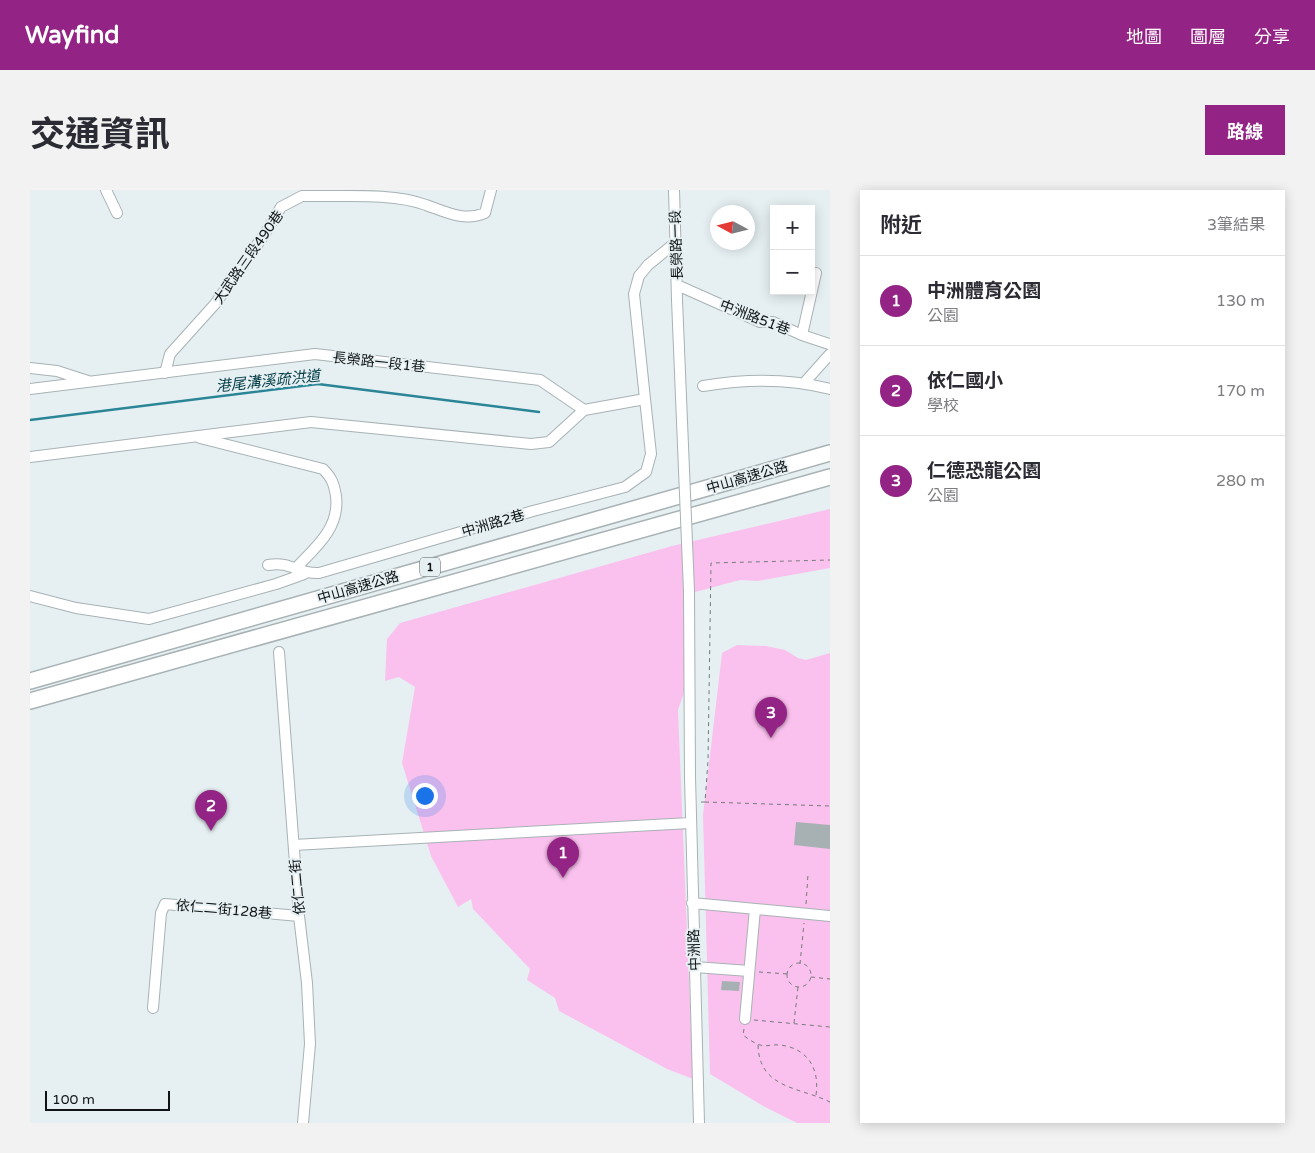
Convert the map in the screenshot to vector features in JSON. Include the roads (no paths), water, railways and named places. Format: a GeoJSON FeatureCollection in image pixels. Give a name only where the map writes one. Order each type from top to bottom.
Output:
{"type":"FeatureCollection","features":[{"type":"Feature","properties":{"kind":"highway"},"geometry":{"type":"LineString","coordinates":[[783,466],[830,445]]}},
{"type":"Feature","properties":{"kind":"highway","name":"中山高速公路"},"geometry":{"type":"LineString","coordinates":[[30,681],[830,453]]}},
{"type":"Feature","properties":{"kind":"highway","name":"中山高速公路"},"geometry":{"type":"LineString","coordinates":[[30,701],[830,477]]}},
{"type":"Feature","properties":{"kind":"highway"},"geometry":{"type":"LineString","coordinates":[[786,489],[830,485]]}},
{"type":"Feature","properties":{"kind":"street"},"geometry":{"type":"LineString","coordinates":[[106,190],[117,213]]}},
{"type":"Feature","properties":{"kind":"street","name":"大武路三段490巷"},"geometry":{"type":"LineString","coordinates":[[165,372],[170,354],[215,304],[264,235],[281,207],[290,201],[302,196],[403,199],[425,204],[453,216],[474,218],[485,213],[491,190]]}},
{"type":"Feature","properties":{"kind":"street","name":"長榮路一段"},"geometry":{"type":"LineString","coordinates":[[674,190],[689,591],[690,777]]}},
{"type":"Feature","properties":{"kind":"street"},"geometry":{"type":"LineString","coordinates":[[30,457],[311,422],[531,444],[549,442],[584,410],[645,399],[634,294],[639,276],[648,265],[675,242]]}},
{"type":"Feature","properties":{"kind":"street","name":"中洲路51巷"},"geometry":{"type":"LineString","coordinates":[[677,285],[760,322],[773,322],[802,336],[816,273]]}},
{"type":"Feature","properties":{"kind":"street"},"geometry":{"type":"LineString","coordinates":[[802,336],[829,349],[805,382]]}},
{"type":"Feature","properties":{"kind":"street","name":"長榮路一段1巷"},"geometry":{"type":"LineString","coordinates":[[30,390],[315,354],[540,380],[584,410]]}},
{"type":"Feature","properties":{"kind":"street"},"geometry":{"type":"LineString","coordinates":[[30,368],[57,371],[91,382]]}},
{"type":"Feature","properties":{"kind":"street"},"geometry":{"type":"LineString","coordinates":[[703,386],[739,380],[805,382],[830,389]]}},
{"type":"Feature","properties":{"kind":"street","name":"中洲路2巷"},"geometry":{"type":"LineString","coordinates":[[268,565],[282,563],[300,571],[319,573],[533,511],[625,487],[646,472],[651,454],[645,399]]}},
{"type":"Feature","properties":{"kind":"street"},"geometry":{"type":"LineString","coordinates":[[30,596],[76,608],[149,619],[276,584],[300,571],[332,526],[337,506],[335,486],[331,476],[323,469],[194,437]]}},
{"type":"Feature","properties":{"kind":"street","name":"依仁二街"},"geometry":{"type":"LineString","coordinates":[[279,652],[299,916],[307,984],[310,1044],[303,1123]]}},
{"type":"Feature","properties":{"kind":"street","name":"中洲路"},"geometry":{"type":"LineString","coordinates":[[690,777],[689,807],[699,1123]]}},
{"type":"Feature","properties":{"kind":"street"},"geometry":{"type":"LineString","coordinates":[[294,845],[690,823]]}},
{"type":"Feature","properties":{"kind":"street"},"geometry":{"type":"LineString","coordinates":[[692,903],[830,916]]}},
{"type":"Feature","properties":{"kind":"street","name":"依仁二街128巷"},"geometry":{"type":"LineString","coordinates":[[152,1008],[161,913],[165,904],[299,916]]}},
{"type":"Feature","properties":{"kind":"street"},"geometry":{"type":"LineString","coordinates":[[745,1019],[755,909]]}},
{"type":"Feature","properties":{"kind":"street"},"geometry":{"type":"LineString","coordinates":[[695,967],[749,971]]}},
{"type":"Feature","properties":{"kind":"waterway","name":"港尾溝溪疏洪道"},"geometry":{"type":"LineString","coordinates":[[30,420],[318,384],[539,412]]}},
{"type":"Feature","properties":{"kind":"place","name":"仁德恐龍公園"},"geometry":{"type":"Point","coordinates":[771,738]}},
{"type":"Feature","properties":{"kind":"place","name":"依仁國小"},"geometry":{"type":"Point","coordinates":[211,831]}},
{"type":"Feature","properties":{"kind":"place","name":"中洲體育公園"},"geometry":{"type":"Point","coordinates":[563,878]}}]}
